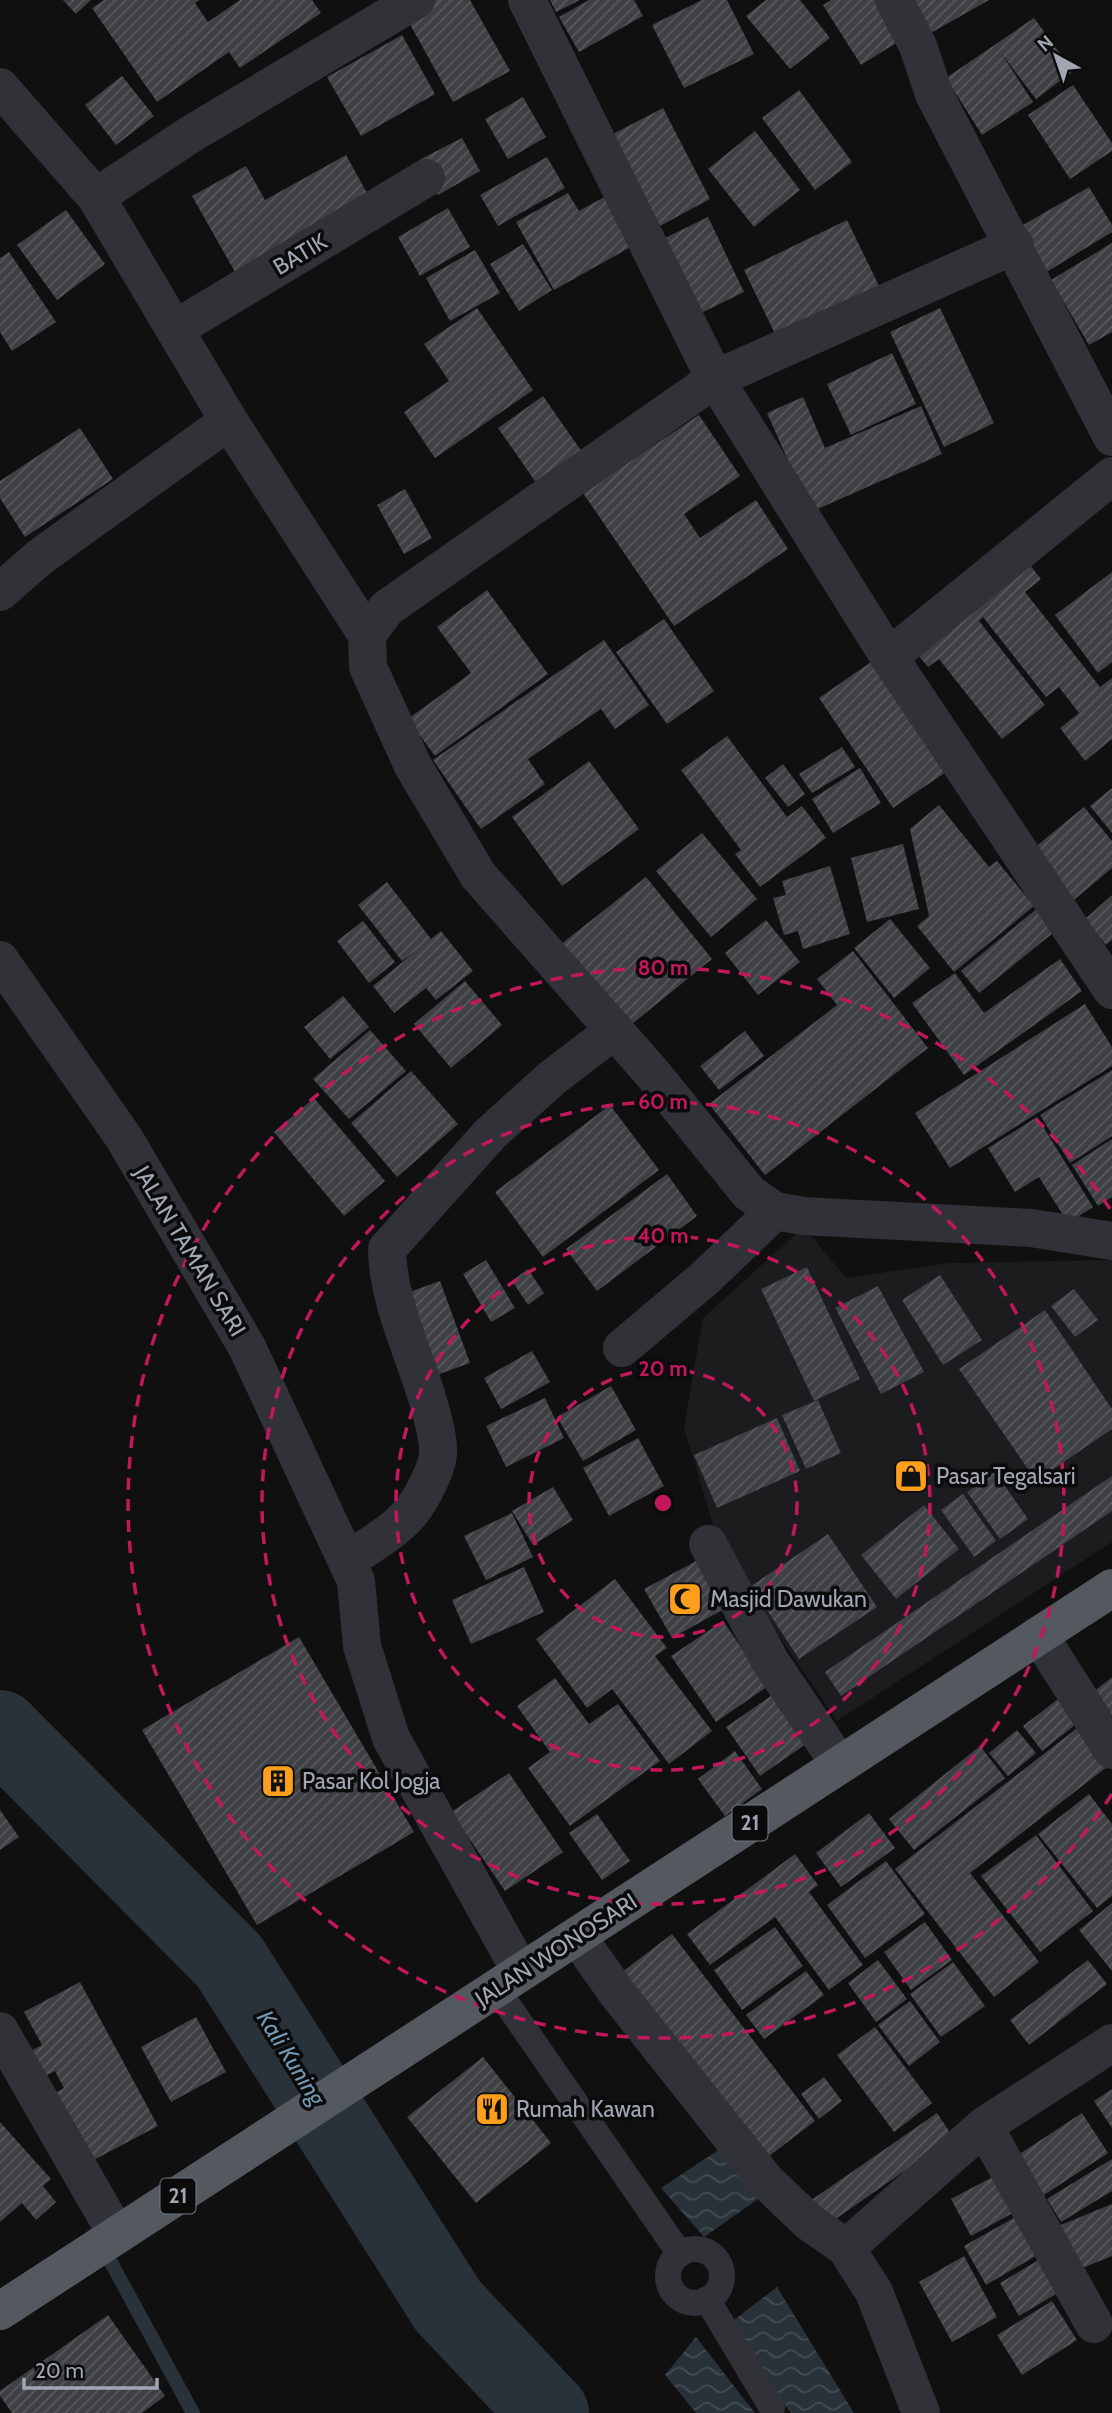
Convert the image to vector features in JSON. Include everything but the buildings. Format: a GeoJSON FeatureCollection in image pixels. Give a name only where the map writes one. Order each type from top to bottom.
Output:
{"type":"FeatureCollection","features":[{"type":"Feature","properties":{"kind":"highway","name":"JALAN WONOSARI"},"geometry":{"type":"LineString","coordinates":[[0,2311],[1112,1588]]}},
{"type":"Feature","properties":{"kind":"street"},"geometry":{"type":"LineString","coordinates":[[96,197],[191,134],[416,0]]}},
{"type":"Feature","properties":{"kind":"street"},"geometry":{"type":"LineString","coordinates":[[527,0],[715,379],[889,657],[1112,990]]}},
{"type":"Feature","properties":{"kind":"street"},"geometry":{"type":"LineString","coordinates":[[894,0],[918,46],[934,94],[1015,245],[1112,437]]}},
{"type":"Feature","properties":{"kind":"street"},"geometry":{"type":"LineString","coordinates":[[0,87],[96,197],[175,329],[224,425],[367,635],[368,667],[412,766],[478,875],[615,1030],[749,1193],[775,1211],[803,1216],[1031,1228],[1112,1241]]}},
{"type":"Feature","properties":{"kind":"street","name":"BATIK"},"geometry":{"type":"LineString","coordinates":[[175,329],[426,178]]}},
{"type":"Feature","properties":{"kind":"street"},"geometry":{"type":"LineString","coordinates":[[367,635],[387,608],[715,379],[1015,245]]}},
{"type":"Feature","properties":{"kind":"street"},"geometry":{"type":"LineString","coordinates":[[0,592],[40,557],[224,425]]}},
{"type":"Feature","properties":{"kind":"street"},"geometry":{"type":"LineString","coordinates":[[889,657],[1112,477]]}},
{"type":"Feature","properties":{"kind":"street","name":"JALAN TAMAN SARI"},"geometry":{"type":"LineString","coordinates":[[0,960],[124,1138],[247,1347],[356,1581],[362,1646],[391,1738],[509,1980]]}},
{"type":"Feature","properties":{"kind":"street"},"geometry":{"type":"LineString","coordinates":[[347,1561],[390,1531],[411,1512],[438,1457],[436,1429],[420,1370],[402,1323],[388,1268],[387,1249],[490,1134],[552,1078],[615,1030]]}},
{"type":"Feature","properties":{"kind":"street"},"geometry":{"type":"LineString","coordinates":[[622,1348],[705,1278],[775,1211]]}},
{"type":"Feature","properties":{"kind":"street"},"geometry":{"type":"LineString","coordinates":[[708,1544],[770,1661],[840,1765]]}},
{"type":"Feature","properties":{"kind":"street"},"geometry":{"type":"LineString","coordinates":[[1039,1635],[1112,1750]]}},
{"type":"Feature","properties":{"kind":"street"},"geometry":{"type":"LineString","coordinates":[[577,1936],[617,1993],[766,2181],[810,2221],[846,2248],[874,2292],[920,2413]]}},
{"type":"Feature","properties":{"kind":"street"},"geometry":{"type":"LineString","coordinates":[[0,2031],[104,2244]]}},
{"type":"Feature","properties":{"kind":"street"},"geometry":{"type":"LineString","coordinates":[[846,2248],[984,2126],[1112,2043]]}},
{"type":"Feature","properties":{"kind":"street"},"geometry":{"type":"LineString","coordinates":[[984,2126],[1094,2324]]}},
{"type":"Feature","properties":{"kind":"lane"},"geometry":{"type":"LineString","coordinates":[[509,1980],[680,2254]]}},
{"type":"Feature","properties":{"kind":"lane"},"geometry":{"type":"LineString","coordinates":[[690,2248],[711,2253],[723,2271],[718,2292],[700,2304],[679,2300],[667,2281],[671,2260],[680,2254],[690,2248]]}},
{"type":"Feature","properties":{"kind":"lane"},"geometry":{"type":"LineString","coordinates":[[707,2300],[772,2408]]}},
{"type":"Feature","properties":{"kind":"shaded area","name":"Pasar Tegalsari"},"geometry":{"type":"Polygon","coordinates":[[[804,1227],[846,1278],[949,1263],[1112,1260],[1112,1409],[1045,1310],[960,1369],[1036,1481],[1112,1429],[1112,1542],[837,1721],[721,1551],[684,1428],[703,1318],[804,1227]],[[807,1267],[761,1289],[814,1400],[860,1379],[807,1267]],[[940,1276],[902,1300],[943,1364],[982,1340],[940,1276]],[[878,1286],[835,1309],[881,1394],[924,1372],[878,1286]],[[818,1400],[806,1469],[841,1453],[818,1400]],[[777,1418],[694,1455],[717,1508],[799,1471],[777,1418]],[[924,1505],[861,1555],[896,1599],[959,1549],[924,1505]],[[827,1534],[751,1586],[799,1659],[876,1606],[827,1534]]]}},
{"type":"Feature","properties":{"kind":"water"},"geometry":{"type":"Polygon","coordinates":[[[723,2147],[761,2197],[704,2237],[661,2188],[723,2147]]]}},
{"type":"Feature","properties":{"kind":"water"},"geometry":{"type":"Polygon","coordinates":[[[777,2287],[854,2413],[791,2413],[726,2326],[777,2287]]]}},
{"type":"Feature","properties":{"kind":"water"},"geometry":{"type":"Polygon","coordinates":[[[696,2337],[755,2413],[696,2413],[665,2375],[696,2337]]]}},
{"type":"Feature","properties":{"kind":"waterway","name":"Kali Kuning"},"geometry":{"type":"LineString","coordinates":[[0,1730],[229,1961],[448,2306],[549,2413]]}},
{"type":"Feature","properties":{"kind":"waterway"},"geometry":{"type":"LineString","coordinates":[[102,2246],[193,2413]]}},
{"type":"Feature","properties":{"kind":"place","name":"Pasar Tegalsari"},"geometry":{"type":"Point","coordinates":[911,1476]}},
{"type":"Feature","properties":{"kind":"place","name":"Masjid Dawukan"},"geometry":{"type":"Point","coordinates":[685,1599]}},
{"type":"Feature","properties":{"kind":"place","name":"Pasar Kol Jogja"},"geometry":{"type":"Point","coordinates":[278,1781]}},
{"type":"Feature","properties":{"kind":"place","name":"Rumah Kawan"},"geometry":{"type":"Point","coordinates":[492,2109]}}]}
